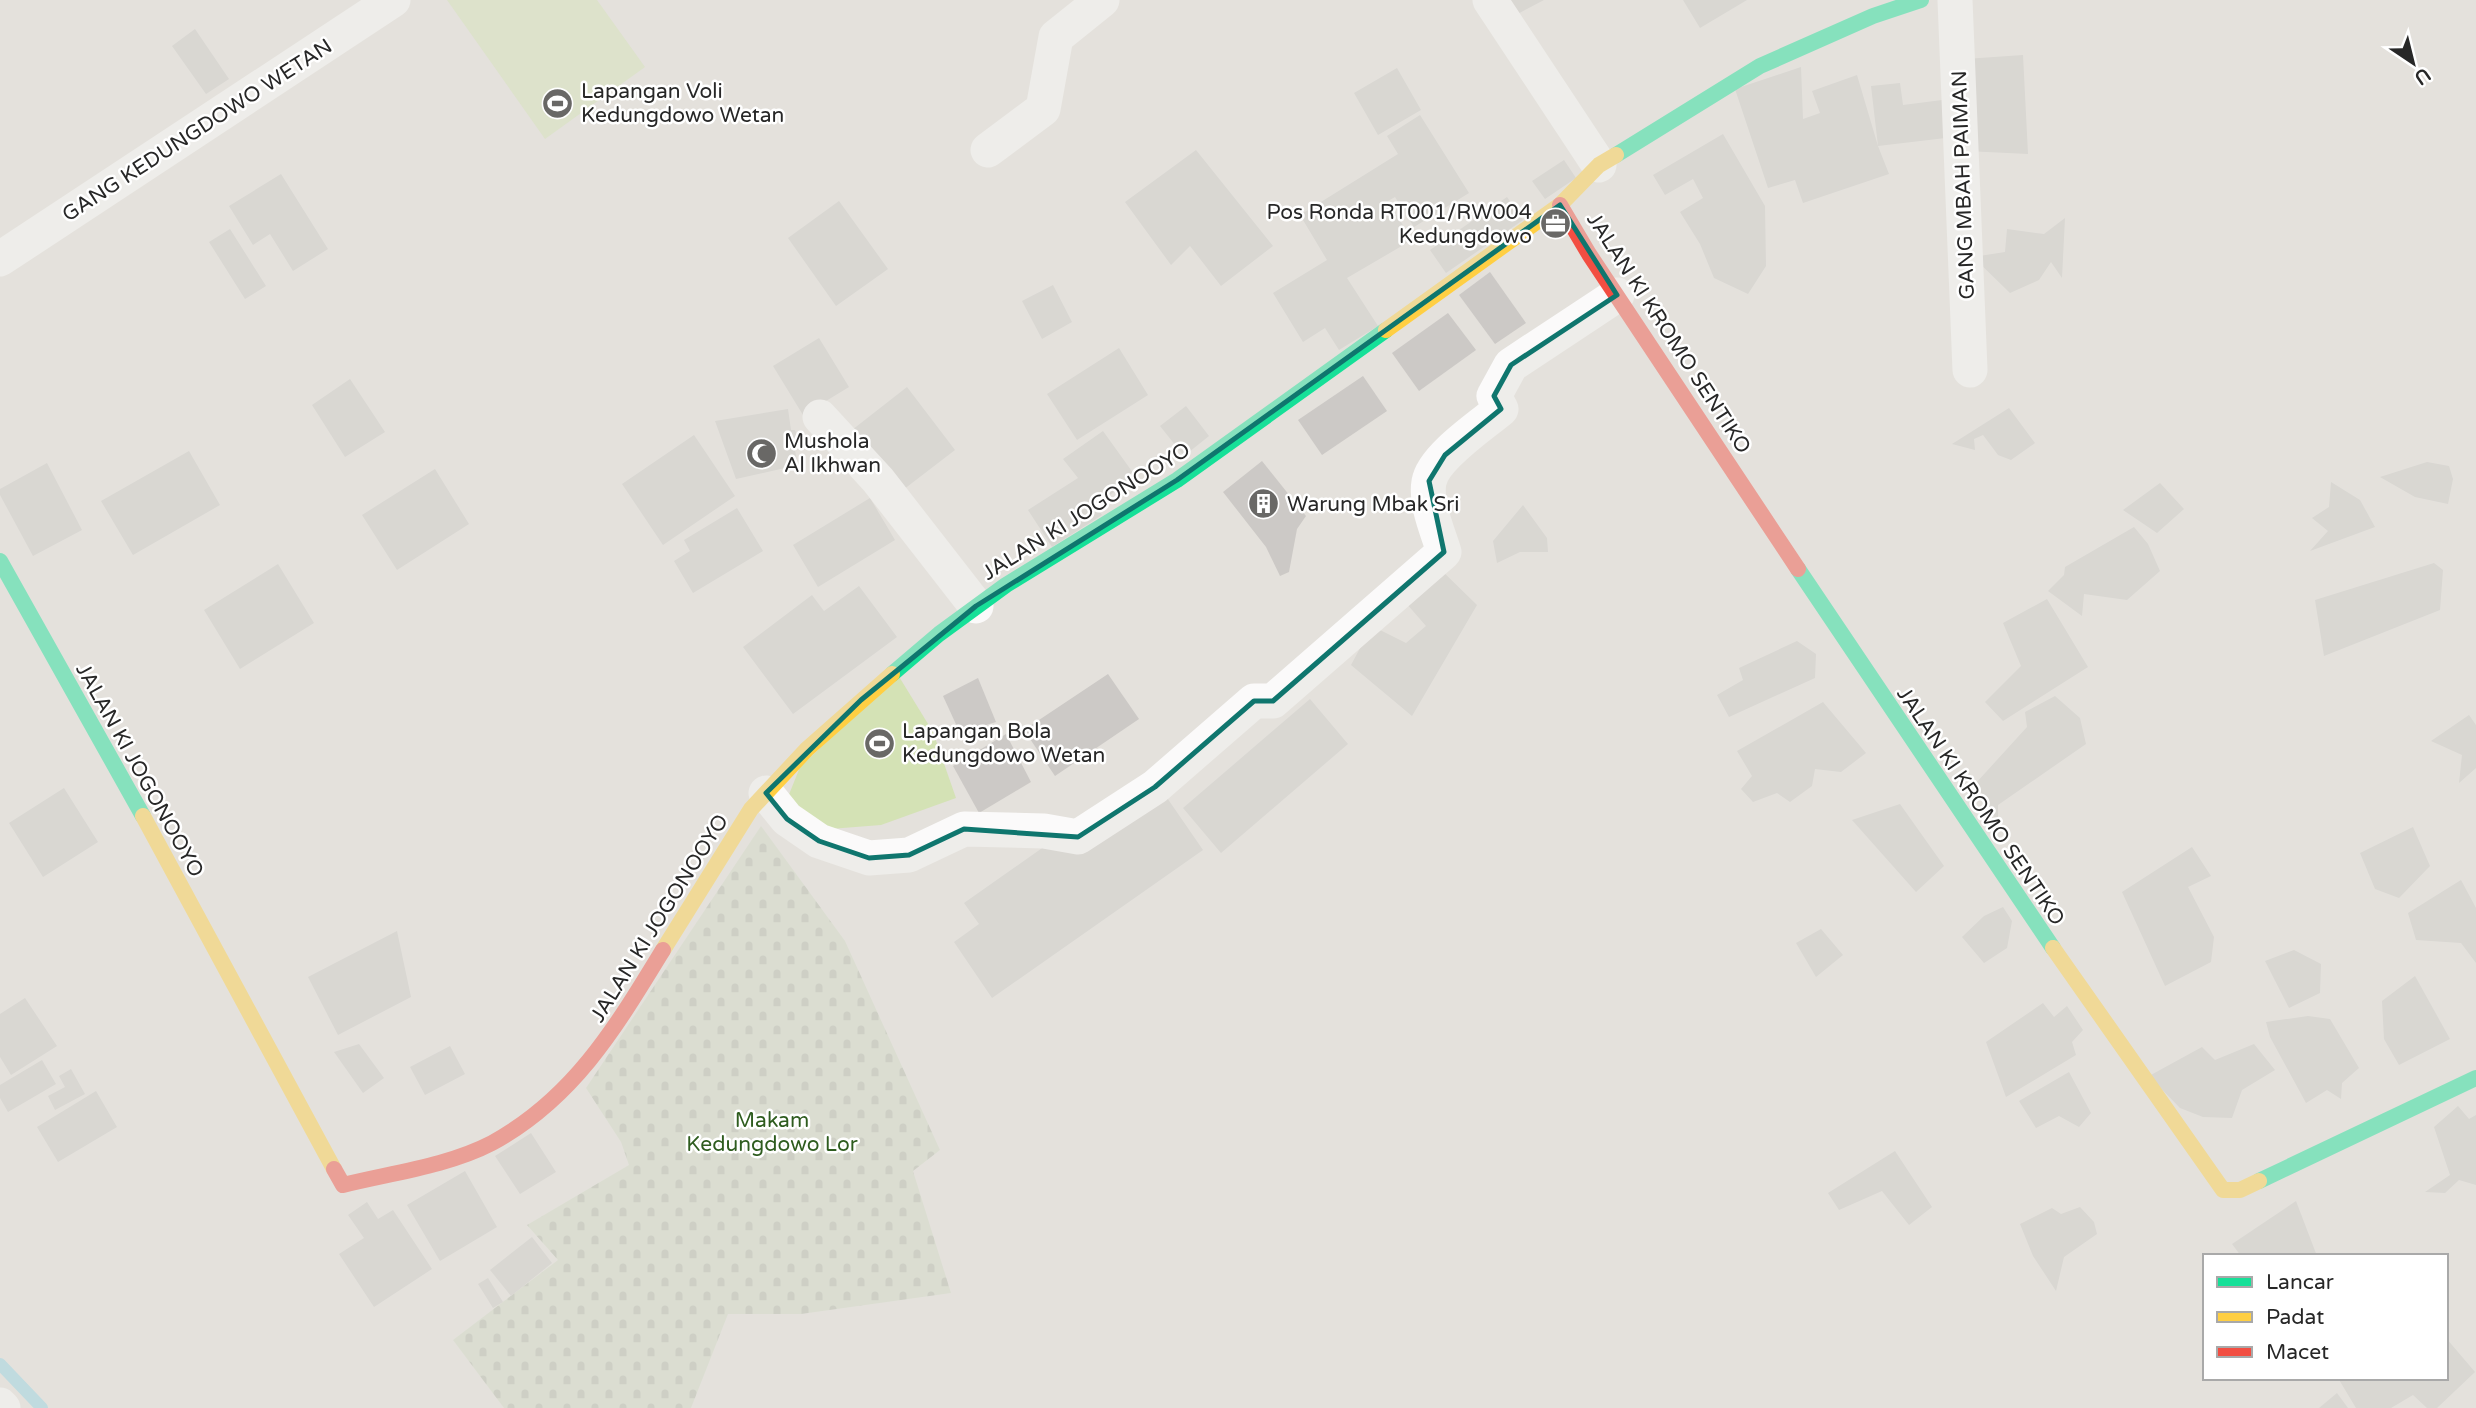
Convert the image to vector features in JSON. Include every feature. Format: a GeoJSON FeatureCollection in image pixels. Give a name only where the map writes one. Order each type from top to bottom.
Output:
{"type":"FeatureCollection","features":[{"type":"Feature","properties":{"kind":"street","name":"GANG KEDUNGDOWO WETAN"},"geometry":{"type":"LineString","coordinates":[[0,259],[393,0]]}},
{"type":"Feature","properties":{"kind":"street"},"geometry":{"type":"LineString","coordinates":[[988,150],[1043,109],[1056,37],[1102,0]]}},
{"type":"Feature","properties":{"kind":"street"},"geometry":{"type":"LineString","coordinates":[[1490,0],[1599,165]]}},
{"type":"Feature","properties":{"kind":"street","name":"JALAN KI JOGONOOYO"},"geometry":{"type":"LineString","coordinates":[[0,561],[133,798],[343,1185],[441,1161],[491,1143],[555,1097],[608,1040],[751,809],[807,749],[976,606],[1189,472],[1560,205],[1599,165],[1760,66],[1872,16],[1921,0]]}},
{"type":"Feature","properties":{"kind":"street","name":"GANG MBAH PAIMAN"},"geometry":{"type":"LineString","coordinates":[[1955,0],[1970,370]]}},
{"type":"Feature","properties":{"kind":"street","name":"JALAN KI KROMO SENTIKO"},"geometry":{"type":"LineString","coordinates":[[1560,205],[2006,881],[2223,1190],[2240,1190],[2476,1077]]}},
{"type":"Feature","properties":{"kind":"street"},"geometry":{"type":"LineString","coordinates":[[766,793],[788,819],[819,841],[869,858],[909,855],[964,828],[1044,831],[1077,837],[1155,787],[1254,701],[1273,701],[1444,552],[1431,505],[1429,481],[1445,455],[1501,409],[1494,396],[1511,365],[1617,295]]}},
{"type":"Feature","properties":{"kind":"street"},"geometry":{"type":"LineString","coordinates":[[820,417],[878,480],[976,606]]}},
{"type":"Feature","properties":{"kind":"highlighted area"},"geometry":{"type":"Polygon","coordinates":[[[1560,205],[1617,295],[1511,365],[1494,396],[1501,409],[1445,455],[1429,481],[1444,552],[1273,701],[1254,701],[1155,787],[1078,837],[964,829],[909,855],[869,858],[819,841],[787,819],[766,793],[861,700],[976,606],[1177,480],[1560,205]]]}},
{"type":"Feature","properties":{"kind":"green space","name":"Lapangan Voli Kedungdowo Wetan"},"geometry":{"type":"Polygon","coordinates":[[[447,0],[597,0],[645,67],[545,139],[447,0]]]}},
{"type":"Feature","properties":{"kind":"green space","name":"Lapangan Bola Kedungdowo Wetan"},"geometry":{"type":"Polygon","coordinates":[[[898,675],[933,732],[956,798],[881,825],[830,829],[784,807],[800,767],[898,675]]]}},
{"type":"Feature","properties":{"kind":"green space","name":"Makam Kedungdowo Lor"},"geometry":{"type":"Polygon","coordinates":[[[761,826],[845,941],[940,1150],[913,1171],[951,1293],[801,1314],[728,1314],[691,1408],[504,1408],[453,1340],[558,1260],[527,1225],[629,1165],[621,1142],[586,1088],[761,826]]]}},
{"type":"Feature","properties":{"kind":"building"},"geometry":{"type":"Polygon","coordinates":[[[1501,0],[1544,0],[1510,18],[1501,0]]]}},
{"type":"Feature","properties":{"kind":"building"},"geometry":{"type":"Polygon","coordinates":[[[1683,0],[1747,0],[1700,28],[1683,0]]]}},
{"type":"Feature","properties":{"kind":"building"},"geometry":{"type":"Polygon","coordinates":[[[195,29],[229,79],[206,94],[172,46],[195,29]]]}},
{"type":"Feature","properties":{"kind":"building"},"geometry":{"type":"Polygon","coordinates":[[[2023,55],[2028,154],[1966,151],[1965,59],[2023,55]]]}},
{"type":"Feature","properties":{"kind":"building"},"geometry":{"type":"Polygon","coordinates":[[[1801,67],[1803,119],[1820,113],[1812,91],[1857,75],[1889,174],[1803,203],[1795,180],[1768,188],[1735,89],[1801,67]]]}},
{"type":"Feature","properties":{"kind":"building"},"geometry":{"type":"Polygon","coordinates":[[[1397,68],[1421,110],[1378,135],[1354,93],[1397,68]]]}},
{"type":"Feature","properties":{"kind":"building"},"geometry":{"type":"Polygon","coordinates":[[[1900,83],[1903,105],[1950,99],[1954,137],[1878,146],[1871,86],[1900,83]]]}},
{"type":"Feature","properties":{"kind":"building"},"geometry":{"type":"Polygon","coordinates":[[[1420,115],[1469,193],[1414,227],[1395,197],[1388,201],[1412,240],[1347,278],[1378,326],[1339,350],[1325,328],[1303,342],[1273,293],[1327,260],[1300,215],[1398,154],[1387,136],[1420,115]]]}},
{"type":"Feature","properties":{"kind":"building"},"geometry":{"type":"Polygon","coordinates":[[[1723,134],[1765,206],[1766,266],[1748,294],[1714,278],[1700,244],[1680,212],[1703,198],[1693,179],[1665,195],[1653,175],[1723,134]]]}},
{"type":"Feature","properties":{"kind":"building"},"geometry":{"type":"Polygon","coordinates":[[[1196,150],[1273,246],[1221,286],[1190,246],[1171,265],[1125,202],[1196,150]]]}},
{"type":"Feature","properties":{"kind":"building"},"geometry":{"type":"Polygon","coordinates":[[[1564,160],[1576,178],[1545,199],[1532,181],[1564,160]]]}},
{"type":"Feature","properties":{"kind":"building"},"geometry":{"type":"Polygon","coordinates":[[[281,174],[328,249],[293,271],[270,234],[253,245],[229,206],[281,174]]]}},
{"type":"Feature","properties":{"kind":"building"},"geometry":{"type":"Polygon","coordinates":[[[1507,197],[1523,220],[1446,273],[1430,250],[1507,197]]]}},
{"type":"Feature","properties":{"kind":"building"},"geometry":{"type":"Polygon","coordinates":[[[839,201],[888,269],[836,306],[788,238],[839,201]]]}},
{"type":"Feature","properties":{"kind":"building"},"geometry":{"type":"Polygon","coordinates":[[[2065,218],[2062,278],[2051,262],[2039,280],[2010,293],[1973,257],[2005,252],[2007,229],[2044,234],[2065,218]]]}},
{"type":"Feature","properties":{"kind":"building"},"geometry":{"type":"Polygon","coordinates":[[[230,229],[266,286],[245,299],[209,242],[230,229]]]}},
{"type":"Feature","properties":{"kind":"building"},"geometry":{"type":"Polygon","coordinates":[[[1490,272],[1526,323],[1495,344],[1459,295],[1490,272]]]}},
{"type":"Feature","properties":{"kind":"building"},"geometry":{"type":"Polygon","coordinates":[[[1053,285],[1072,322],[1042,339],[1022,301],[1053,285]]]}},
{"type":"Feature","properties":{"kind":"building"},"geometry":{"type":"Polygon","coordinates":[[[1448,313],[1476,350],[1419,391],[1392,353],[1448,313]]]}},
{"type":"Feature","properties":{"kind":"building"},"geometry":{"type":"Polygon","coordinates":[[[819,338],[849,387],[803,415],[773,366],[819,338]]]}},
{"type":"Feature","properties":{"kind":"building"},"geometry":{"type":"Polygon","coordinates":[[[1119,348],[1148,395],[1077,440],[1047,394],[1119,348]]]}},
{"type":"Feature","properties":{"kind":"building"},"geometry":{"type":"Polygon","coordinates":[[[1363,376],[1387,411],[1322,455],[1298,420],[1363,376]]]}},
{"type":"Feature","properties":{"kind":"building"},"geometry":{"type":"Polygon","coordinates":[[[350,379],[385,432],[345,457],[312,405],[350,379]]]}},
{"type":"Feature","properties":{"kind":"building"},"geometry":{"type":"Polygon","coordinates":[[[907,387],[955,450],[899,493],[852,430],[907,387]]]}},
{"type":"Feature","properties":{"kind":"building"},"geometry":{"type":"Polygon","coordinates":[[[1186,406],[1209,436],[1184,456],[1160,426],[1186,406]]]}},
{"type":"Feature","properties":{"kind":"building"},"geometry":{"type":"Polygon","coordinates":[[[2009,408],[2035,443],[2011,460],[1998,455],[1983,435],[1974,439],[1975,450],[1952,444],[2009,408]]]}},
{"type":"Feature","properties":{"kind":"building","name":"Mushola Al Ikhwan"},"geometry":{"type":"Polygon","coordinates":[[[788,409],[791,430],[795,430],[799,440],[793,441],[798,465],[736,479],[715,421],[788,409]]]}},
{"type":"Feature","properties":{"kind":"building"},"geometry":{"type":"Polygon","coordinates":[[[1103,431],[1136,477],[1095,505],[1102,515],[1052,547],[1028,510],[1078,478],[1063,459],[1103,431]]]}},
{"type":"Feature","properties":{"kind":"building"},"geometry":{"type":"Polygon","coordinates":[[[694,435],[735,496],[663,545],[622,484],[694,435]]]}},
{"type":"Feature","properties":{"kind":"building"},"geometry":{"type":"Polygon","coordinates":[[[189,451],[220,505],[133,555],[101,501],[189,451]]]}},
{"type":"Feature","properties":{"kind":"building","name":"Warung Mbak Sri"},"geometry":{"type":"Polygon","coordinates":[[[1262,461],[1306,516],[1297,529],[1289,572],[1280,576],[1266,547],[1223,492],[1262,461]]]}},
{"type":"Feature","properties":{"kind":"building"},"geometry":{"type":"Polygon","coordinates":[[[2427,462],[2449,466],[2453,479],[2448,504],[2415,497],[2380,477],[2427,462]]]}},
{"type":"Feature","properties":{"kind":"building"},"geometry":{"type":"Polygon","coordinates":[[[47,463],[82,530],[33,556],[0,495],[0,489],[47,463]]]}},
{"type":"Feature","properties":{"kind":"building"},"geometry":{"type":"Polygon","coordinates":[[[435,469],[469,524],[397,570],[362,515],[435,469]]]}},
{"type":"Feature","properties":{"kind":"building"},"geometry":{"type":"Polygon","coordinates":[[[2331,482],[2360,500],[2375,527],[2310,551],[2328,531],[2312,518],[2329,507],[2331,482]]]}},
{"type":"Feature","properties":{"kind":"building"},"geometry":{"type":"Polygon","coordinates":[[[2160,483],[2184,509],[2157,533],[2123,510],[2160,483]]]}},
{"type":"Feature","properties":{"kind":"building"},"geometry":{"type":"Polygon","coordinates":[[[870,498],[895,540],[818,587],[793,545],[870,498]]]}},
{"type":"Feature","properties":{"kind":"building"},"geometry":{"type":"Polygon","coordinates":[[[1523,505],[1547,538],[1548,552],[1520,552],[1497,563],[1493,541],[1523,505]]]}},
{"type":"Feature","properties":{"kind":"building"},"geometry":{"type":"Polygon","coordinates":[[[737,508],[763,551],[693,593],[674,561],[690,551],[684,540],[737,508]]]}},
{"type":"Feature","properties":{"kind":"building"},"geometry":{"type":"Polygon","coordinates":[[[2134,527],[2148,544],[2160,571],[2127,600],[2084,594],[2082,616],[2048,591],[2064,575],[2065,567],[2134,527]]]}},
{"type":"Feature","properties":{"kind":"building"},"geometry":{"type":"Polygon","coordinates":[[[2434,563],[2443,570],[2440,610],[2324,656],[2315,600],[2434,563]]]}},
{"type":"Feature","properties":{"kind":"building"},"geometry":{"type":"Polygon","coordinates":[[[278,564],[314,623],[240,669],[204,610],[278,564]]]}},
{"type":"Feature","properties":{"kind":"building"},"geometry":{"type":"Polygon","coordinates":[[[1437,566],[1477,605],[1412,716],[1351,665],[1372,626],[1406,643],[1426,626],[1406,603],[1437,566]]]}},
{"type":"Feature","properties":{"kind":"building"},"geometry":{"type":"Polygon","coordinates":[[[859,586],[897,637],[793,714],[743,647],[812,595],[824,611],[859,586]]]}},
{"type":"Feature","properties":{"kind":"building"},"geometry":{"type":"Polygon","coordinates":[[[2047,599],[2088,667],[2003,721],[1985,702],[2021,666],[2003,623],[2047,599]]]}},
{"type":"Feature","properties":{"kind":"building"},"geometry":{"type":"Polygon","coordinates":[[[1797,641],[1816,654],[1815,678],[1729,717],[1717,695],[1743,680],[1739,668],[1797,641]]]}},
{"type":"Feature","properties":{"kind":"building"},"geometry":{"type":"Polygon","coordinates":[[[1108,674],[1139,719],[1055,776],[1024,730],[1108,674]]]}},
{"type":"Feature","properties":{"kind":"building"},"geometry":{"type":"Polygon","coordinates":[[[978,678],[996,722],[960,733],[943,696],[978,678]]]}},
{"type":"Feature","properties":{"kind":"building"},"geometry":{"type":"Polygon","coordinates":[[[2055,696],[2080,718],[2086,744],[1998,805],[1998,824],[1976,783],[2027,727],[2025,712],[2055,696]]]}},
{"type":"Feature","properties":{"kind":"building"},"geometry":{"type":"Polygon","coordinates":[[[1310,699],[1348,744],[1221,853],[1183,808],[1310,699]]]}},
{"type":"Feature","properties":{"kind":"building"},"geometry":{"type":"Polygon","coordinates":[[[1823,702],[1866,753],[1841,772],[1815,769],[1812,786],[1790,802],[1777,793],[1753,802],[1741,789],[1752,776],[1737,751],[1823,702]]]}},
{"type":"Feature","properties":{"kind":"building"},"geometry":{"type":"Polygon","coordinates":[[[2469,715],[2476,725],[2476,768],[2459,783],[2462,755],[2431,741],[2469,715]]]}},
{"type":"Feature","properties":{"kind":"building"},"geometry":{"type":"Polygon","coordinates":[[[1006,734],[1031,782],[979,813],[953,766],[1006,734]]]}},
{"type":"Feature","properties":{"kind":"building"},"geometry":{"type":"Polygon","coordinates":[[[64,788],[98,842],[43,877],[9,823],[64,788]]]}},
{"type":"Feature","properties":{"kind":"building"},"geometry":{"type":"Polygon","coordinates":[[[1163,792],[1203,850],[992,998],[954,942],[979,924],[964,903],[1062,834],[1163,792]]]}},
{"type":"Feature","properties":{"kind":"building"},"geometry":{"type":"Polygon","coordinates":[[[1900,804],[1944,866],[1916,892],[1852,820],[1900,804]]]}},
{"type":"Feature","properties":{"kind":"building"},"geometry":{"type":"Polygon","coordinates":[[[2413,827],[2430,866],[2399,898],[2375,889],[2360,853],[2413,827]]]}},
{"type":"Feature","properties":{"kind":"building"},"geometry":{"type":"Polygon","coordinates":[[[2192,847],[2211,876],[2188,887],[2214,937],[2211,962],[2165,986],[2122,892],[2192,847]]]}},
{"type":"Feature","properties":{"kind":"building"},"geometry":{"type":"Polygon","coordinates":[[[2461,880],[2476,908],[2476,963],[2461,943],[2416,940],[2408,913],[2461,880]]]}},
{"type":"Feature","properties":{"kind":"building"},"geometry":{"type":"Polygon","coordinates":[[[2003,907],[2012,921],[2007,948],[1984,963],[1962,937],[1984,916],[2003,907]]]}},
{"type":"Feature","properties":{"kind":"building"},"geometry":{"type":"Polygon","coordinates":[[[1821,929],[1843,955],[1816,977],[1796,943],[1821,929]]]}},
{"type":"Feature","properties":{"kind":"building"},"geometry":{"type":"Polygon","coordinates":[[[397,931],[411,997],[338,1035],[308,977],[397,931]]]}},
{"type":"Feature","properties":{"kind":"building"},"geometry":{"type":"Polygon","coordinates":[[[2294,950],[2321,964],[2320,993],[2289,1008],[2265,961],[2294,950]]]}},
{"type":"Feature","properties":{"kind":"building"},"geometry":{"type":"Polygon","coordinates":[[[2415,976],[2450,1039],[2399,1065],[2384,1039],[2382,1001],[2415,976]]]}},
{"type":"Feature","properties":{"kind":"building"},"geometry":{"type":"Polygon","coordinates":[[[25,998],[57,1046],[11,1075],[0,1057],[0,1014],[25,998]]]}},
{"type":"Feature","properties":{"kind":"building"},"geometry":{"type":"Polygon","coordinates":[[[2043,1003],[2054,1017],[2067,1006],[2083,1030],[2072,1042],[2076,1055],[2006,1097],[1986,1042],[2043,1003]]]}},
{"type":"Feature","properties":{"kind":"building"},"geometry":{"type":"Polygon","coordinates":[[[2308,1016],[2330,1019],[2359,1068],[2342,1083],[2341,1099],[2327,1090],[2306,1103],[2270,1037],[2266,1022],[2308,1016]]]}},
{"type":"Feature","properties":{"kind":"building"},"geometry":{"type":"Polygon","coordinates":[[[359,1044],[384,1078],[363,1093],[334,1052],[359,1044]]]}},
{"type":"Feature","properties":{"kind":"building"},"geometry":{"type":"Polygon","coordinates":[[[2254,1044],[2275,1070],[2242,1090],[2232,1118],[2203,1117],[2180,1108],[2149,1076],[2202,1047],[2215,1060],[2254,1044]]]}},
{"type":"Feature","properties":{"kind":"building"},"geometry":{"type":"Polygon","coordinates":[[[450,1046],[465,1074],[425,1095],[410,1067],[450,1046]]]}},
{"type":"Feature","properties":{"kind":"building"},"geometry":{"type":"Polygon","coordinates":[[[42,1060],[56,1084],[8,1112],[0,1098],[0,1085],[42,1060]]]}},
{"type":"Feature","properties":{"kind":"building"},"geometry":{"type":"Polygon","coordinates":[[[71,1069],[85,1094],[55,1110],[48,1096],[65,1087],[59,1076],[71,1069]]]}},
{"type":"Feature","properties":{"kind":"building"},"geometry":{"type":"Polygon","coordinates":[[[2069,1072],[2091,1113],[2079,1127],[2059,1116],[2036,1128],[2019,1101],[2069,1072]]]}},
{"type":"Feature","properties":{"kind":"building"},"geometry":{"type":"Polygon","coordinates":[[[96,1091],[117,1127],[58,1162],[37,1127],[96,1091]]]}},
{"type":"Feature","properties":{"kind":"building"},"geometry":{"type":"Polygon","coordinates":[[[2458,1106],[2469,1119],[2476,1115],[2476,1185],[2459,1180],[2445,1193],[2425,1192],[2450,1175],[2434,1127],[2458,1106]]]}},
{"type":"Feature","properties":{"kind":"building"},"geometry":{"type":"Polygon","coordinates":[[[531,1133],[556,1172],[520,1194],[495,1156],[531,1133]]]}},
{"type":"Feature","properties":{"kind":"building"},"geometry":{"type":"Polygon","coordinates":[[[1895,1151],[1932,1207],[1909,1225],[1882,1191],[1839,1210],[1828,1193],[1895,1151]]]}},
{"type":"Feature","properties":{"kind":"building"},"geometry":{"type":"Polygon","coordinates":[[[465,1171],[497,1227],[440,1261],[407,1205],[465,1171]]]}},
{"type":"Feature","properties":{"kind":"building"},"geometry":{"type":"Polygon","coordinates":[[[2296,1201],[2316,1254],[2240,1254],[2232,1244],[2296,1201]]]}},
{"type":"Feature","properties":{"kind":"building"},"geometry":{"type":"Polygon","coordinates":[[[367,1202],[378,1219],[393,1210],[432,1269],[374,1307],[339,1254],[364,1238],[348,1215],[367,1202]]]}},
{"type":"Feature","properties":{"kind":"building"},"geometry":{"type":"Polygon","coordinates":[[[2080,1207],[2094,1222],[2097,1234],[2064,1257],[2056,1291],[2033,1256],[2020,1224],[2052,1208],[2061,1214],[2080,1207]]]}},
{"type":"Feature","properties":{"kind":"building"},"geometry":{"type":"Polygon","coordinates":[[[532,1237],[552,1263],[511,1296],[490,1270],[532,1237]]]}},
{"type":"Feature","properties":{"kind":"building"},"geometry":{"type":"Polygon","coordinates":[[[488,1278],[503,1302],[493,1308],[478,1284],[488,1278]]]}},
{"type":"Feature","properties":{"kind":"building"},"geometry":{"type":"Polygon","coordinates":[[[2448,1340],[2475,1372],[2437,1408],[2427,1408],[2413,1395],[2391,1408],[2356,1408],[2339,1380],[2448,1380],[2448,1340]]]}},
{"type":"Feature","properties":{"kind":"building"},"geometry":{"type":"Polygon","coordinates":[[[2337,1393],[2348,1408],[2319,1408],[2337,1393]]]}},
{"type":"Feature","properties":{"kind":"waterway"},"geometry":{"type":"LineString","coordinates":[[0,1364],[42,1408]]}},
{"type":"Feature","properties":{"kind":"traffic: fast"},"geometry":{"type":"LineString","coordinates":[[1616,155],[1760,66],[1873,16],[1921,0]]}},
{"type":"Feature","properties":{"kind":"traffic: fast"},"geometry":{"type":"LineString","coordinates":[[892,674],[939,634],[1006,585],[1177,480],[1386,330]]}},
{"type":"Feature","properties":{"kind":"traffic: fast"},"geometry":{"type":"LineString","coordinates":[[0,561],[143,816]]}},
{"type":"Feature","properties":{"kind":"traffic: fast"},"geometry":{"type":"LineString","coordinates":[[1798,569],[2053,948]]}},
{"type":"Feature","properties":{"kind":"traffic: fast"},"geometry":{"type":"LineString","coordinates":[[2259,1181],[2476,1078]]}},
{"type":"Feature","properties":{"kind":"traffic: slow"},"geometry":{"type":"LineString","coordinates":[[1386,330],[1560,205],[1599,165],[1616,155]]}},
{"type":"Feature","properties":{"kind":"traffic: slow"},"geometry":{"type":"LineString","coordinates":[[663,950],[751,809],[807,749],[892,674]]}},
{"type":"Feature","properties":{"kind":"traffic: slow"},"geometry":{"type":"LineString","coordinates":[[143,816],[334,1169]]}},
{"type":"Feature","properties":{"kind":"traffic: slow"},"geometry":{"type":"LineString","coordinates":[[2053,948],[2223,1190],[2240,1190],[2259,1181]]}},
{"type":"Feature","properties":{"kind":"traffic: jam"},"geometry":{"type":"LineString","coordinates":[[1560,205],[1589,254],[1798,569]]}},
{"type":"Feature","properties":{"kind":"traffic: jam"},"geometry":{"type":"LineString","coordinates":[[334,1169],[343,1185],[419,1168],[475,1151],[521,1125],[547,1105],[591,1058],[663,950]]}},
{"type":"Feature","properties":{"kind":"place","name":"Lapangan Voli Kedungdowo Wetan"},"geometry":{"type":"Point","coordinates":[558,103]}},
{"type":"Feature","properties":{"kind":"place","name":"Pos Ronda RT001/RW004 Kedungdowo"},"geometry":{"type":"Point","coordinates":[1555,224]}},
{"type":"Feature","properties":{"kind":"place","name":"Mushola Al Ikhwan"},"geometry":{"type":"Point","coordinates":[761,453]}},
{"type":"Feature","properties":{"kind":"place","name":"Warung Mbak Sri"},"geometry":{"type":"Point","coordinates":[1264,504]}},
{"type":"Feature","properties":{"kind":"place","name":"Lapangan Bola Kedungdowo Wetan"},"geometry":{"type":"Point","coordinates":[879,743]}}]}
